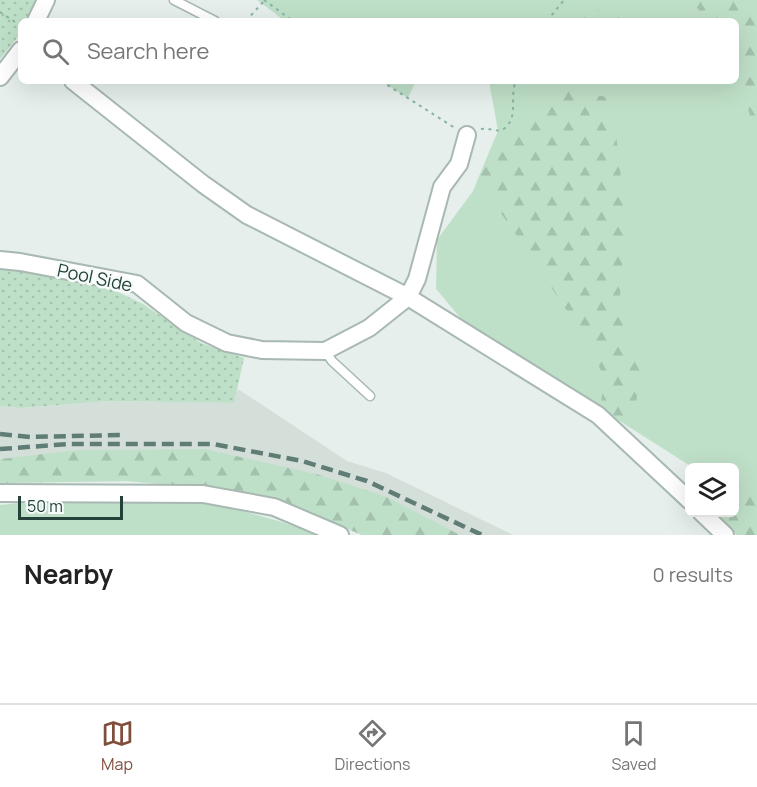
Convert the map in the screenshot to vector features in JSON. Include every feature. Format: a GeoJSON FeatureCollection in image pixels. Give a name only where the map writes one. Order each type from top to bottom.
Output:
{"type":"FeatureCollection","features":[{"type":"Feature","properties":{"kind":"street"},"geometry":{"type":"LineString","coordinates":[[37,18],[45,0]]}},
{"type":"Feature","properties":{"kind":"street"},"geometry":{"type":"LineString","coordinates":[[0,77],[18,54]]}},
{"type":"Feature","properties":{"kind":"street"},"geometry":{"type":"LineString","coordinates":[[77,84],[203,184],[247,215],[408,297],[598,415],[685,496]]}},
{"type":"Feature","properties":{"kind":"street"},"geometry":{"type":"LineString","coordinates":[[408,297],[417,279],[442,187],[459,164],[467,135]]}},
{"type":"Feature","properties":{"kind":"street","name":"Pool Side"},"geometry":{"type":"LineString","coordinates":[[0,260],[20,261],[137,284],[186,323],[227,343],[262,350],[325,351],[369,328],[408,297]]}},
{"type":"Feature","properties":{"kind":"street"},"geometry":{"type":"LineString","coordinates":[[0,493],[203,494],[273,507],[340,535]]}},
{"type":"Feature","properties":{"kind":"street"},"geometry":{"type":"LineString","coordinates":[[705,517],[725,535]]}},
{"type":"Feature","properties":{"kind":"lane"},"geometry":{"type":"LineString","coordinates":[[174,0],[209,18]]}},
{"type":"Feature","properties":{"kind":"lane"},"geometry":{"type":"LineString","coordinates":[[325,351],[332,361],[369,396]]}},
{"type":"Feature","properties":{"kind":"path"},"geometry":{"type":"LineString","coordinates":[[249,18],[264,0],[289,18]]}},
{"type":"Feature","properties":{"kind":"path"},"geometry":{"type":"LineString","coordinates":[[549,18],[563,0]]}},
{"type":"Feature","properties":{"kind":"path"},"geometry":{"type":"LineString","coordinates":[[0,12],[18,24]]}},
{"type":"Feature","properties":{"kind":"path"},"geometry":{"type":"LineString","coordinates":[[386,84],[467,135],[485,128],[498,131],[505,128],[514,112],[516,84]]}},
{"type":"Feature","properties":{"kind":"shaded area"},"geometry":{"type":"Polygon","coordinates":[[[238,389],[347,461],[386,473],[513,535],[362,535],[291,505],[240,492],[128,481],[0,483],[0,406],[21,408],[109,401],[233,403],[238,389]]]}},
{"type":"Feature","properties":{"kind":"green space"},"geometry":{"type":"Polygon","coordinates":[[[0,0],[37,0],[28,18],[18,18],[18,37],[0,59],[0,0]]]}},
{"type":"Feature","properties":{"kind":"green space"},"geometry":{"type":"Polygon","coordinates":[[[257,0],[757,0],[757,535],[737,535],[722,517],[739,517],[739,463],[686,463],[464,322],[436,289],[437,240],[473,191],[498,131],[490,84],[739,84],[739,18],[281,18],[257,0]]]}},
{"type":"Feature","properties":{"kind":"green space"},"geometry":{"type":"Polygon","coordinates":[[[690,0],[757,0],[757,137],[739,81],[739,18],[706,18],[690,0]]]}},
{"type":"Feature","properties":{"kind":"green space"},"geometry":{"type":"Polygon","coordinates":[[[586,8],[625,16],[624,18],[581,18],[586,8]]]}},
{"type":"Feature","properties":{"kind":"green space"},"geometry":{"type":"Polygon","coordinates":[[[386,84],[415,84],[408,98],[386,84]]]}},
{"type":"Feature","properties":{"kind":"green space"},"geometry":{"type":"Polygon","coordinates":[[[564,89],[607,97],[617,142],[626,221],[619,307],[641,373],[632,427],[600,407],[605,379],[585,338],[509,224],[477,182],[495,138],[505,137],[524,127],[564,89]]]}},
{"type":"Feature","properties":{"kind":"green space"},"geometry":{"type":"Polygon","coordinates":[[[0,267],[15,267],[99,283],[143,304],[201,343],[244,358],[234,403],[109,401],[21,408],[0,406],[0,267]]]}},
{"type":"Feature","properties":{"kind":"green space"},"geometry":{"type":"Polygon","coordinates":[[[205,449],[320,475],[387,497],[460,535],[362,535],[291,505],[240,492],[128,481],[0,483],[0,459],[79,450],[205,449]]]}},
{"type":"Feature","properties":{"kind":"green space"},"geometry":{"type":"Polygon","coordinates":[[[739,489],[757,498],[757,535],[737,535],[725,525],[721,517],[739,517],[739,489]]]}},
{"type":"Feature","properties":{"kind":"green space"},"geometry":{"type":"Polygon","coordinates":[[[40,501],[206,501],[282,522],[318,535],[0,535],[0,505],[40,501]]]}},
{"type":"Feature","properties":{"kind":"railway"},"geometry":{"type":"LineString","coordinates":[[0,434],[30,437],[123,435]]}},
{"type":"Feature","properties":{"kind":"railway"},"geometry":{"type":"LineString","coordinates":[[0,449],[69,444],[213,444],[302,461],[367,481],[482,535]]}}]}
